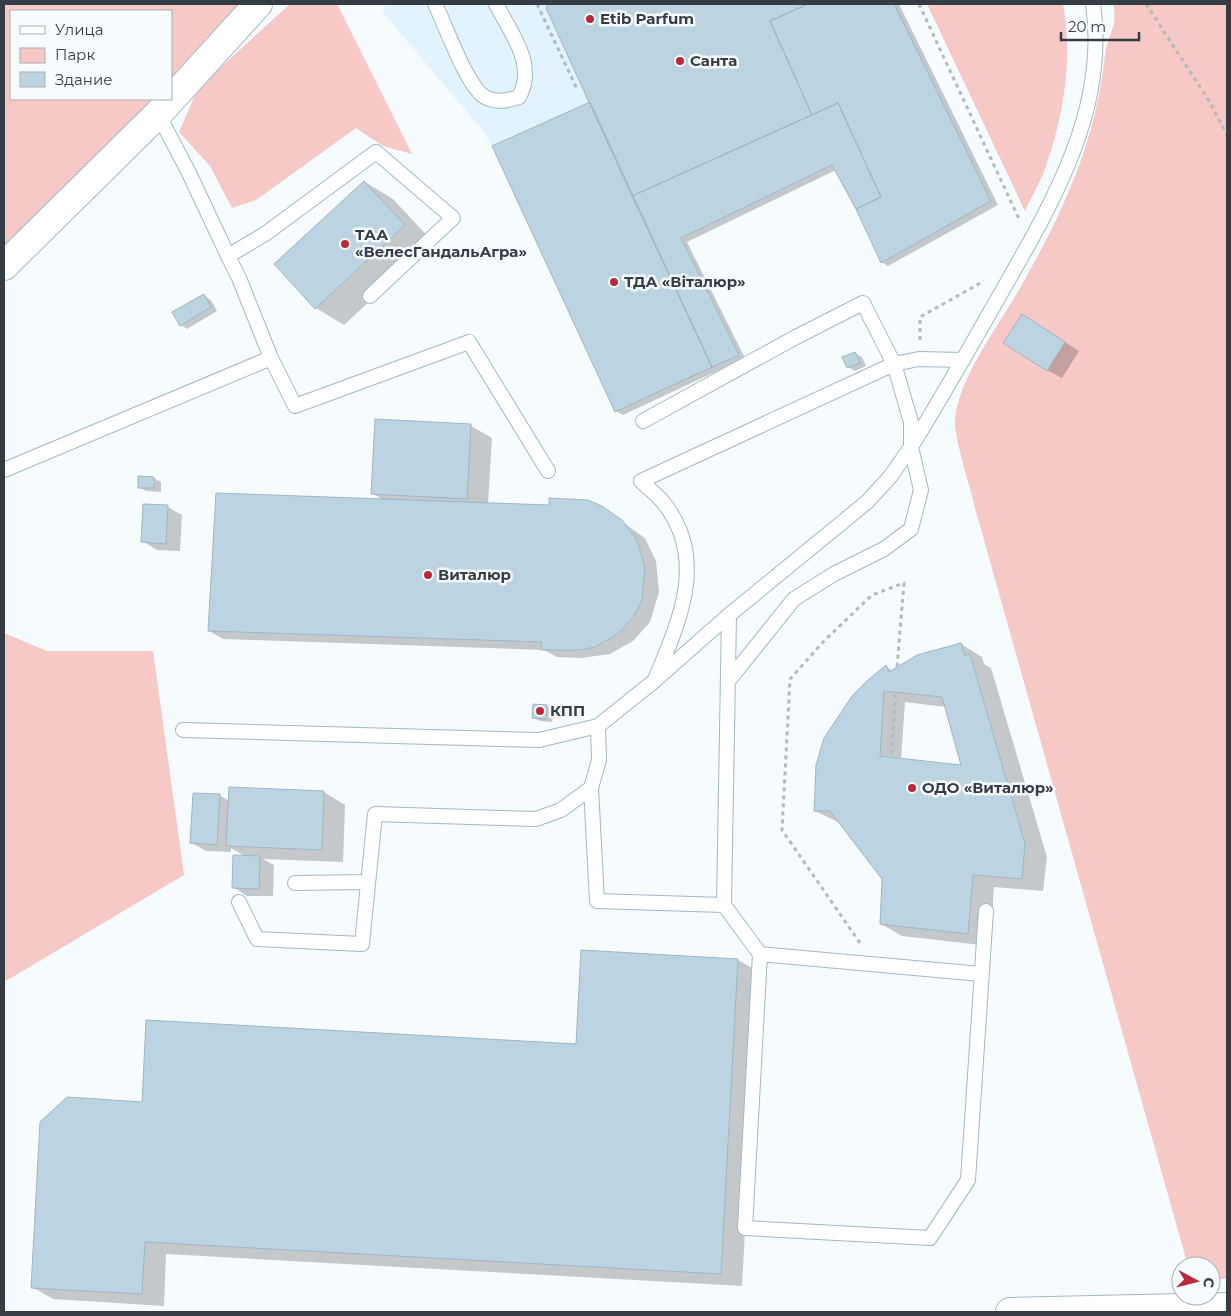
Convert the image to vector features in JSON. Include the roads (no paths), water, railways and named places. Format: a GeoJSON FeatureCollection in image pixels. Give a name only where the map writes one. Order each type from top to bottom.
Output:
{"type":"FeatureCollection","features":[{"type":"Feature","properties":{"kind":"street"},"geometry":{"type":"LineString","coordinates":[[172,99],[258,4]]}},
{"type":"Feature","properties":{"kind":"street"},"geometry":{"type":"LineString","coordinates":[[4,266],[171,100]]}},
{"type":"Feature","properties":{"kind":"street"},"geometry":{"type":"LineString","coordinates":[[1010,1312],[1227,1307]]}},
{"type":"Feature","properties":{"kind":"lane"},"geometry":{"type":"LineString","coordinates":[[435,4],[476,90],[495,101],[507,101],[519,98],[525,87],[526,73],[524,58],[496,4]]}},
{"type":"Feature","properties":{"kind":"lane"},"geometry":{"type":"LineString","coordinates":[[183,730],[539,740],[598,726],[867,502],[890,477],[911,447],[1040,225],[1069,166],[1080,132],[1094,65],[1093,4]]}},
{"type":"Feature","properties":{"kind":"lane"},"geometry":{"type":"LineString","coordinates":[[158,114],[189,173],[239,278],[271,358],[295,406],[469,342],[548,471]]}},
{"type":"Feature","properties":{"kind":"lane"},"geometry":{"type":"LineString","coordinates":[[228,256],[265,234],[376,152],[453,218],[370,296]]}},
{"type":"Feature","properties":{"kind":"lane"},"geometry":{"type":"LineString","coordinates":[[643,421],[863,302],[894,364],[911,422],[911,447],[921,490],[911,529],[884,549],[834,574],[794,599],[729,680]]}},
{"type":"Feature","properties":{"kind":"lane"},"geometry":{"type":"LineString","coordinates":[[4,470],[271,358]]}},
{"type":"Feature","properties":{"kind":"lane"},"geometry":{"type":"LineString","coordinates":[[653,682],[684,605],[688,573],[681,533],[664,503],[641,481],[894,364],[919,359],[963,360]]}},
{"type":"Feature","properties":{"kind":"lane"},"geometry":{"type":"LineString","coordinates":[[729,615],[724,904],[760,954],[746,1228],[930,1238],[968,1180],[986,910]]}},
{"type":"Feature","properties":{"kind":"lane"},"geometry":{"type":"LineString","coordinates":[[598,726],[599,760],[591,788],[597,901],[724,904]]}},
{"type":"Feature","properties":{"kind":"lane"},"geometry":{"type":"LineString","coordinates":[[240,902],[257,940],[362,944],[375,814],[536,819],[562,810],[591,788]]}},
{"type":"Feature","properties":{"kind":"lane"},"geometry":{"type":"LineString","coordinates":[[295,883],[368,882]]}},
{"type":"Feature","properties":{"kind":"lane"},"geometry":{"type":"LineString","coordinates":[[760,954],[982,974]]}},
{"type":"Feature","properties":{"kind":"place","name":"Etib Parfum"},"geometry":{"type":"Point","coordinates":[590,19]}},
{"type":"Feature","properties":{"kind":"place","name":"Санта"},"geometry":{"type":"Point","coordinates":[680,61]}},
{"type":"Feature","properties":{"kind":"place","name":"ТАА «ВелесГандальАгра»"},"geometry":{"type":"Point","coordinates":[345,244]}},
{"type":"Feature","properties":{"kind":"place","name":"ТДА «Віталюр»"},"geometry":{"type":"Point","coordinates":[614,282]}},
{"type":"Feature","properties":{"kind":"place","name":"Виталюр"},"geometry":{"type":"Point","coordinates":[428,575]}},
{"type":"Feature","properties":{"kind":"place","name":"КПП"},"geometry":{"type":"Point","coordinates":[540,711]}},
{"type":"Feature","properties":{"kind":"place","name":"ОДО «Виталюр»"},"geometry":{"type":"Point","coordinates":[912,788]}}]}
